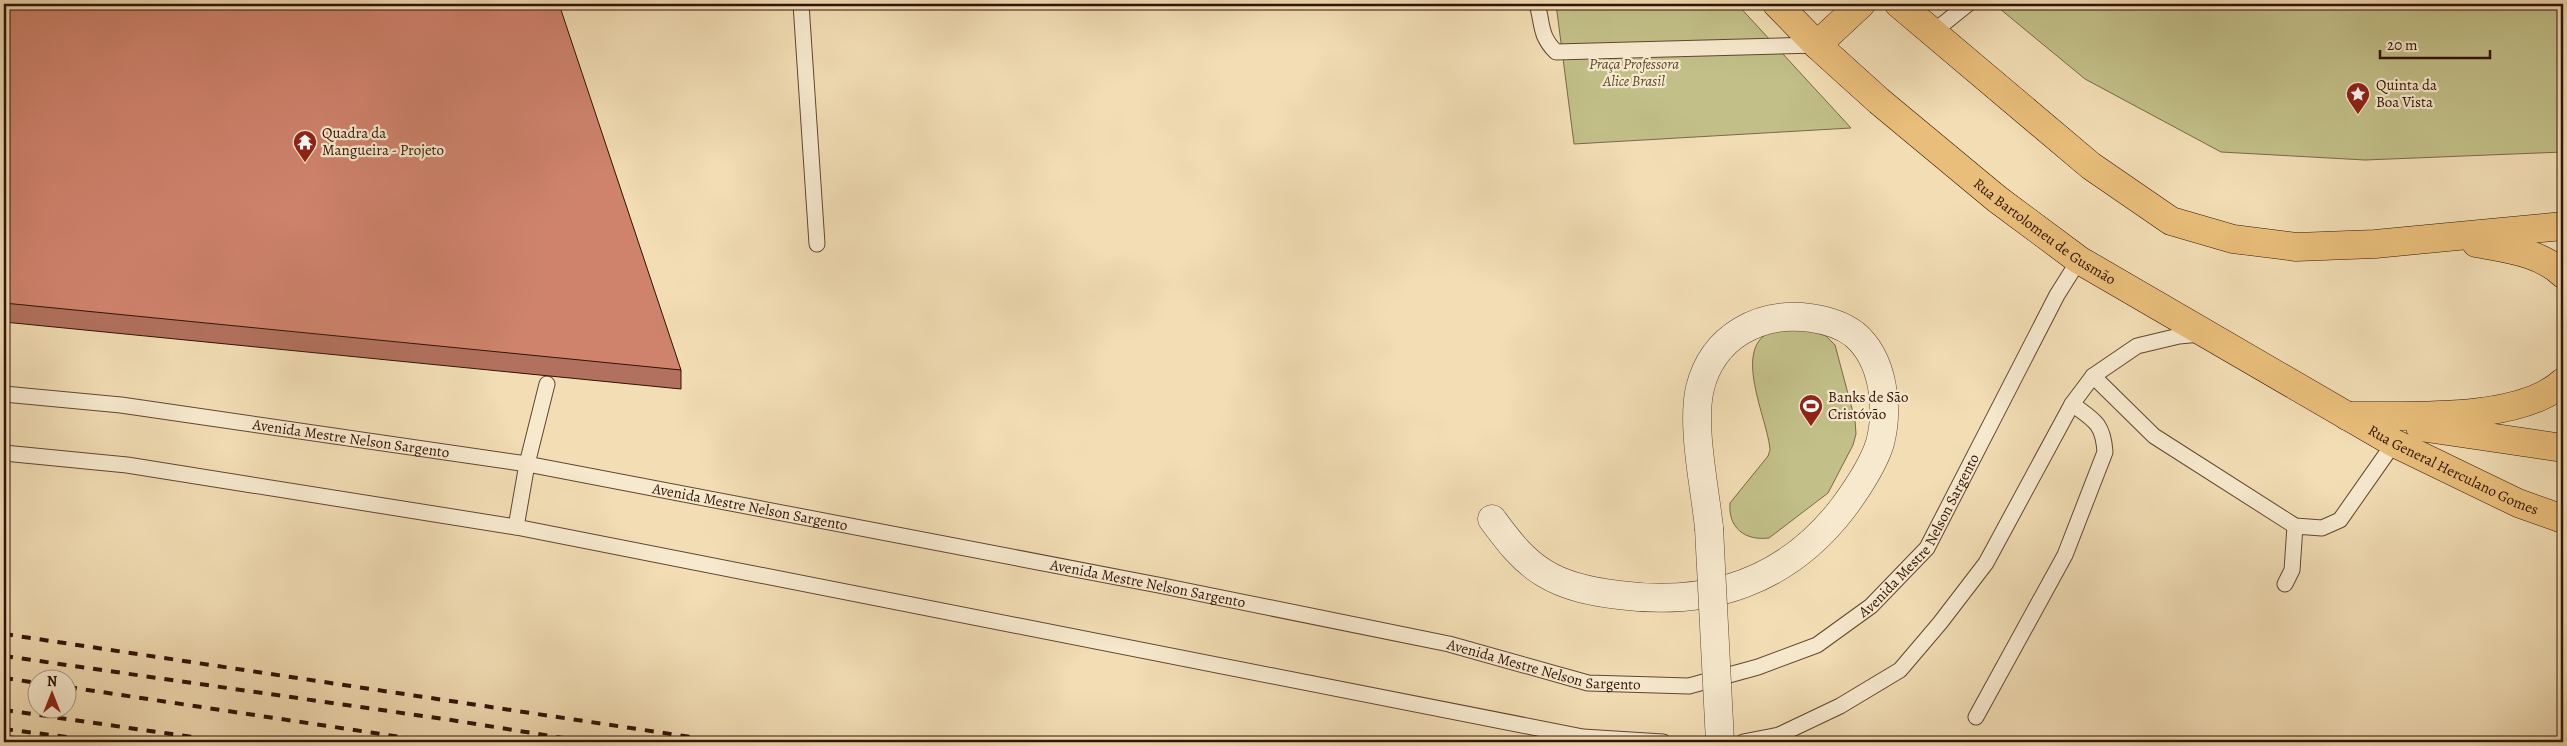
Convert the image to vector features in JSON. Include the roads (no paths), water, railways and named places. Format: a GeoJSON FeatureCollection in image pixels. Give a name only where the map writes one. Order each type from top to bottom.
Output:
{"type":"FeatureCollection","features":[{"type":"Feature","properties":{"kind":"main road","name":"Rua Bartolomeu de Gusmão"},"geometry":{"type":"LineString","coordinates":[[1777,4],[1817,46],[1997,199],[2079,260],[2346,416]]}},
{"type":"Feature","properties":{"kind":"main road"},"geometry":{"type":"LineString","coordinates":[[1817,46],[1861,4]]}},
{"type":"Feature","properties":{"kind":"main road"},"geometry":{"type":"LineString","coordinates":[[1899,4],[2091,166],[2171,221],[2233,239],[2296,247],[2453,238],[2563,226]]}},
{"type":"Feature","properties":{"kind":"main road"},"geometry":{"type":"LineString","coordinates":[[2453,238],[2535,257],[2548,262],[2563,274]]}},
{"type":"Feature","properties":{"kind":"main road"},"geometry":{"type":"LineString","coordinates":[[2346,416],[2445,414],[2511,407],[2547,394],[2563,382]]}},
{"type":"Feature","properties":{"kind":"main road"},"geometry":{"type":"LineString","coordinates":[[2346,416],[2563,448]]}},
{"type":"Feature","properties":{"kind":"main road","name":"Rua General Herculano Gomes"},"geometry":{"type":"LineString","coordinates":[[2346,416],[2394,443],[2518,503],[2563,519]]}},
{"type":"Feature","properties":{"kind":"street"},"geometry":{"type":"LineString","coordinates":[[1492,519],[1515,549],[1544,574],[1587,591],[1645,598],[1719,592],[1752,582],[1787,563],[1830,526],[1857,490],[1879,445],[1885,412],[1881,383],[1872,358],[1854,334],[1826,320],[1791,315],[1760,320],[1733,336],[1711,360],[1700,389],[1698,425],[1709,528],[1720,742]]}},
{"type":"Feature","properties":{"kind":"lane"},"geometry":{"type":"LineString","coordinates":[[801,4],[817,244]]}},
{"type":"Feature","properties":{"kind":"lane"},"geometry":{"type":"LineString","coordinates":[[1537,4],[1542,32],[1547,42],[1556,52],[1817,46]]}},
{"type":"Feature","properties":{"kind":"lane"},"geometry":{"type":"LineString","coordinates":[[1932,33],[1968,4]]}},
{"type":"Feature","properties":{"kind":"lane","name":"Avenida Mestre Nelson Sargento"},"geometry":{"type":"LineString","coordinates":[[4,394],[121,405],[526,464],[1158,584],[1449,644],[1588,683],[1689,686],[1758,667],[1817,645],[1871,606],[1927,548],[2057,295],[2079,260]]}},
{"type":"Feature","properties":{"kind":"lane"},"geometry":{"type":"LineString","coordinates":[[1743,742],[1779,735],[1840,706],[1900,670],[1940,624],[1986,563],[2072,404],[2093,376],[2138,346],[2179,336],[2208,334]]}},
{"type":"Feature","properties":{"kind":"lane"},"geometry":{"type":"LineString","coordinates":[[2093,376],[2154,436],[2295,526],[2322,528],[2340,520],[2394,443]]}},
{"type":"Feature","properties":{"kind":"lane"},"geometry":{"type":"LineString","coordinates":[[516,527],[526,464],[547,384]]}},
{"type":"Feature","properties":{"kind":"lane"},"geometry":{"type":"LineString","coordinates":[[1976,717],[2065,555],[2105,452],[2104,438],[2097,422],[2072,404]]}},
{"type":"Feature","properties":{"kind":"lane"},"geometry":{"type":"LineString","coordinates":[[4,453],[127,465],[516,527],[1583,737],[1663,742]]}},
{"type":"Feature","properties":{"kind":"lane"},"geometry":{"type":"LineString","coordinates":[[2285,584],[2292,570],[2295,526]]}},
{"type":"Feature","properties":{"kind":"railway"},"geometry":{"type":"LineString","coordinates":[[4,634],[724,742]]}},
{"type":"Feature","properties":{"kind":"railway"},"geometry":{"type":"LineString","coordinates":[[4,656],[451,720],[588,742]]}},
{"type":"Feature","properties":{"kind":"railway"},"geometry":{"type":"LineString","coordinates":[[4,678],[28,682]]}},
{"type":"Feature","properties":{"kind":"railway"},"geometry":{"type":"LineString","coordinates":[[78,689],[434,742]]}},
{"type":"Feature","properties":{"kind":"railway"},"geometry":{"type":"LineString","coordinates":[[4,710],[227,742]]}},
{"type":"Feature","properties":{"kind":"railway"},"geometry":{"type":"LineString","coordinates":[[4,729],[106,742]]}},
{"type":"Feature","properties":{"kind":"place","name":"Quinta da Boa Vista"},"geometry":{"type":"Point","coordinates":[2358,115]}},
{"type":"Feature","properties":{"kind":"place","name":"Quadra da Mangueira - Projeto"},"geometry":{"type":"Point","coordinates":[305,163]}},
{"type":"Feature","properties":{"kind":"place","name":"Banks de São Cristóvão"},"geometry":{"type":"Point","coordinates":[1811,427]}},
{"type":"Feature","properties":{"kind":"park label","name":"Praça Professora Alice Brasil"},"geometry":{"type":"Point","coordinates":[1634,72]}}]}
